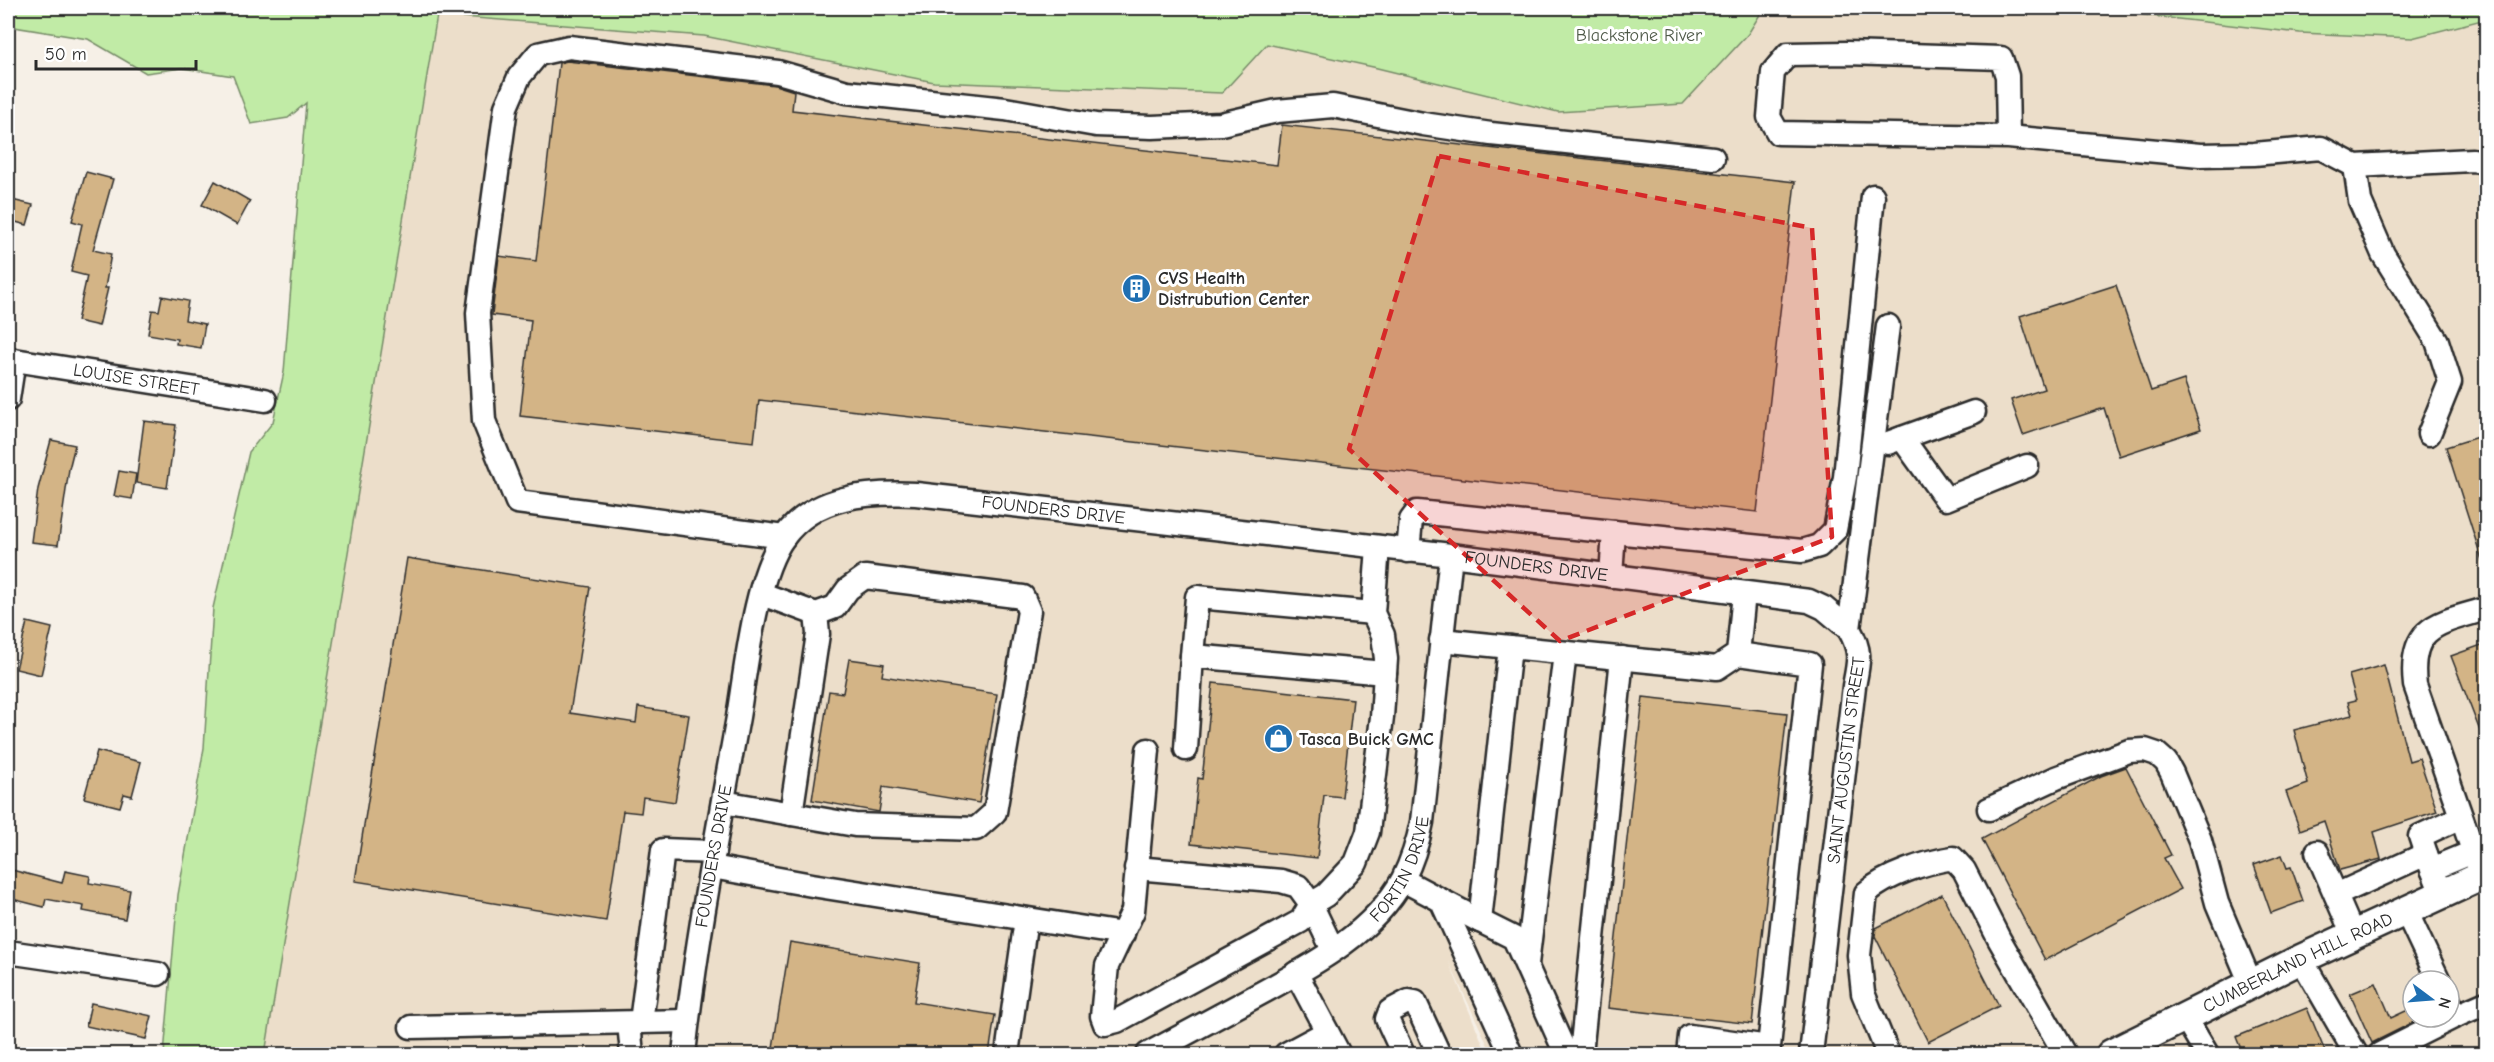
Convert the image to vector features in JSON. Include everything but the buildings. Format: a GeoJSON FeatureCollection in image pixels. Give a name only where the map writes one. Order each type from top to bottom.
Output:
{"type":"FeatureCollection","features":[{"type":"Feature","properties":{"kind":"main road","name":"CUMBERLAND HILL ROAD"},"geometry":{"type":"LineString","coordinates":[[2111,1054],[2301,959],[2406,911],[2433,872],[2480,867]]}},
{"type":"Feature","properties":{"kind":"street"},"geometry":{"type":"LineString","coordinates":[[784,537],[516,502],[484,421],[478,313],[506,107],[519,77],[537,54],[569,47],[778,72],[847,92],[1005,110],[1096,125],[1152,127],[1221,124],[1277,111],[1333,106],[1491,134],[1713,158]]}},
{"type":"Feature","properties":{"kind":"street"},"geometry":{"type":"LineString","coordinates":[[2008,137],[2007,76],[2001,58],[1847,53],[1788,54],[1773,72],[1769,117],[1778,133],[2008,137],[2200,155],[2254,154],[2321,148],[2355,166],[2472,160],[2487,162]]}},
{"type":"Feature","properties":{"kind":"street"},"geometry":{"type":"LineString","coordinates":[[2355,166],[2360,201],[2383,254],[2437,340],[2450,382],[2429,434]]}},
{"type":"Feature","properties":{"kind":"street"},"geometry":{"type":"LineString","coordinates":[[1408,550],[1411,520],[1417,512],[1802,551],[1819,546],[1835,530],[1845,477],[1873,196]]}},
{"type":"Feature","properties":{"kind":"street","name":"SAINT AUGUSTIN STREET"},"geometry":{"type":"LineString","coordinates":[[1811,1054],[1854,686],[1860,658],[1857,645],[1849,629],[1888,326]]}},
{"type":"Feature","properties":{"kind":"street"},"geometry":{"type":"LineString","coordinates":[[8,399],[11,360]]}},
{"type":"Feature","properties":{"kind":"street","name":"LOUISE STREET"},"geometry":{"type":"LineString","coordinates":[[11,360],[265,399]]}},
{"type":"Feature","properties":{"kind":"street"},"geometry":{"type":"LineString","coordinates":[[1873,449],[1974,412]]}},
{"type":"Feature","properties":{"kind":"street"},"geometry":{"type":"LineString","coordinates":[[1902,438],[1946,499],[2027,466]]}},
{"type":"Feature","properties":{"kind":"street","name":"FOUNDERS DRIVE"},"geometry":{"type":"LineString","coordinates":[[684,1054],[687,1021],[723,802],[756,616],[770,564],[784,537],[807,514],[835,501],[888,493],[1451,555],[1809,601],[1824,608],[1849,629]]}},
{"type":"Feature","properties":{"kind":"street"},"geometry":{"type":"LineString","coordinates":[[1611,576],[1614,532]]}},
{"type":"Feature","properties":{"kind":"street"},"geometry":{"type":"LineString","coordinates":[[1148,750],[1133,911],[1107,966],[1102,1016],[1106,1024],[1117,1021],[1301,921],[1311,904],[1326,895],[1356,862],[1368,832],[1382,717],[1385,673],[1383,635],[1373,613],[1378,547]]}},
{"type":"Feature","properties":{"kind":"street","name":"FORTIN DRIVE"},"geometry":{"type":"LineString","coordinates":[[1148,1054],[1296,974],[1333,950],[1358,932],[1382,908],[1403,880],[1417,846],[1422,822],[1451,555]]}},
{"type":"Feature","properties":{"kind":"street"},"geometry":{"type":"LineString","coordinates":[[723,802],[855,825],[895,828],[976,829],[995,812],[1029,611],[1023,597],[865,577],[848,589],[836,607],[816,614],[762,594]]}},
{"type":"Feature","properties":{"kind":"street"},"geometry":{"type":"LineString","coordinates":[[1738,654],[1744,593]]}},
{"type":"Feature","properties":{"kind":"street"},"geometry":{"type":"LineString","coordinates":[[1186,749],[1197,597],[1373,613]]}},
{"type":"Feature","properties":{"kind":"street"},"geometry":{"type":"LineString","coordinates":[[2480,867],[2415,685],[2413,667],[2421,640],[2434,625],[2487,609]]}},
{"type":"Feature","properties":{"kind":"street"},"geometry":{"type":"LineString","coordinates":[[791,814],[818,634],[816,614]]}},
{"type":"Feature","properties":{"kind":"street"},"geometry":{"type":"LineString","coordinates":[[1441,640],[1717,668],[1738,654],[1810,664],[1769,1047],[1690,1036],[1688,1054]]}},
{"type":"Feature","properties":{"kind":"street"},"geometry":{"type":"LineString","coordinates":[[1480,921],[1510,647]]}},
{"type":"Feature","properties":{"kind":"street"},"geometry":{"type":"LineString","coordinates":[[1527,964],[1565,653]]}},
{"type":"Feature","properties":{"kind":"street"},"geometry":{"type":"LineString","coordinates":[[1192,656],[1385,673]]}},
{"type":"Feature","properties":{"kind":"street"},"geometry":{"type":"LineString","coordinates":[[1581,1054],[1622,658]]}},
{"type":"Feature","properties":{"kind":"street"},"geometry":{"type":"LineString","coordinates":[[1989,809],[2056,778],[2129,751],[2145,750],[2157,754],[2166,762],[2172,773],[2200,840],[2217,903],[2251,984]]}},
{"type":"Feature","properties":{"kind":"street"},"geometry":{"type":"LineString","coordinates":[[2336,895],[2433,872],[2420,836],[2461,817]]}},
{"type":"Feature","properties":{"kind":"street"},"geometry":{"type":"LineString","coordinates":[[632,1054],[635,1022],[663,850],[812,885],[1123,934]]}},
{"type":"Feature","properties":{"kind":"street"},"geometry":{"type":"LineString","coordinates":[[2317,852],[2353,934]]}},
{"type":"Feature","properties":{"kind":"street"},"geometry":{"type":"LineString","coordinates":[[1888,1054],[1863,993],[1859,956],[1866,893],[1874,885],[1931,862],[1953,858],[1964,870],[1988,919],[2065,1054]]}},
{"type":"Feature","properties":{"kind":"street"},"geometry":{"type":"LineString","coordinates":[[1136,868],[1281,881],[1298,886],[1311,904],[1333,950]]}},
{"type":"Feature","properties":{"kind":"street"},"geometry":{"type":"LineString","coordinates":[[1832,879],[1850,884],[1866,893]]}},
{"type":"Feature","properties":{"kind":"street"},"geometry":{"type":"LineString","coordinates":[[1403,880],[1514,938],[1566,1054]]}},
{"type":"Feature","properties":{"kind":"street"},"geometry":{"type":"LineString","coordinates":[[1442,900],[1511,1054]]}},
{"type":"Feature","properties":{"kind":"street"},"geometry":{"type":"LineString","coordinates":[[2406,911],[2433,969]]}},
{"type":"Feature","properties":{"kind":"street"},"geometry":{"type":"LineString","coordinates":[[1007,1054],[1026,919]]}},
{"type":"Feature","properties":{"kind":"street"},"geometry":{"type":"LineString","coordinates":[[8,952],[158,974]]}},
{"type":"Feature","properties":{"kind":"street"},"geometry":{"type":"LineString","coordinates":[[2301,959],[2356,1054]]}},
{"type":"Feature","properties":{"kind":"street"},"geometry":{"type":"LineString","coordinates":[[1296,974],[1339,1054]]}},
{"type":"Feature","properties":{"kind":"street"},"geometry":{"type":"LineString","coordinates":[[1403,1054],[1387,1019],[1390,1011],[1409,1001],[1415,1002],[1439,1054]]}},
{"type":"Feature","properties":{"kind":"street"},"geometry":{"type":"LineString","coordinates":[[2461,1008],[2487,1003]]}},
{"type":"Feature","properties":{"kind":"street"},"geometry":{"type":"LineString","coordinates":[[2185,1017],[2207,1054]]}},
{"type":"Feature","properties":{"kind":"street"},"geometry":{"type":"LineString","coordinates":[[411,1027],[687,1021]]}},
{"type":"Feature","properties":{"kind":"street"},"geometry":{"type":"LineString","coordinates":[[2380,1054],[2421,1029]]}},
{"type":"Feature","properties":{"kind":"street"},"geometry":{"type":"LineString","coordinates":[[1286,1054],[1327,1032]]}},
{"type":"Feature","properties":{"kind":"highlighted area"},"geometry":{"type":"Polygon","coordinates":[[[1439,156],[1812,228],[1832,537],[1560,641],[1349,449],[1439,156]]]}},
{"type":"Feature","properties":{"kind":"shaded area"},"geometry":{"type":"Polygon","coordinates":[[[1764,8],[2116,8],[2144,15],[2300,33],[2412,38],[2486,19],[2486,1054],[1492,1054],[1448,960],[1487,1054],[265,1054],[437,15],[704,36],[934,82],[1222,93],[1267,44],[1373,67],[1683,104],[1748,34],[1764,8]]]}},
{"type":"Feature","properties":{"kind":"green space","name":"Blackstone River"},"geometry":{"type":"Polygon","coordinates":[[[8,8],[1764,8],[1748,34],[1683,104],[1558,112],[1267,44],[1222,93],[934,82],[704,36],[437,15],[265,1054],[164,1054],[178,895],[204,748],[213,608],[249,452],[273,422],[284,372],[306,103],[288,118],[251,124],[233,76],[182,68],[146,73],[88,39],[8,26],[8,8]]]}},
{"type":"Feature","properties":{"kind":"green space"},"geometry":{"type":"Polygon","coordinates":[[[2116,8],[2486,8],[2486,19],[2412,38],[2300,33],[2144,15],[2116,8]]]}},
{"type":"Feature","properties":{"kind":"place","name":"CVS Health Distrubution Center"},"geometry":{"type":"Point","coordinates":[1137,288]}},
{"type":"Feature","properties":{"kind":"place","name":"Tasca Buick GMC"},"geometry":{"type":"Point","coordinates":[1278,739]}}]}
